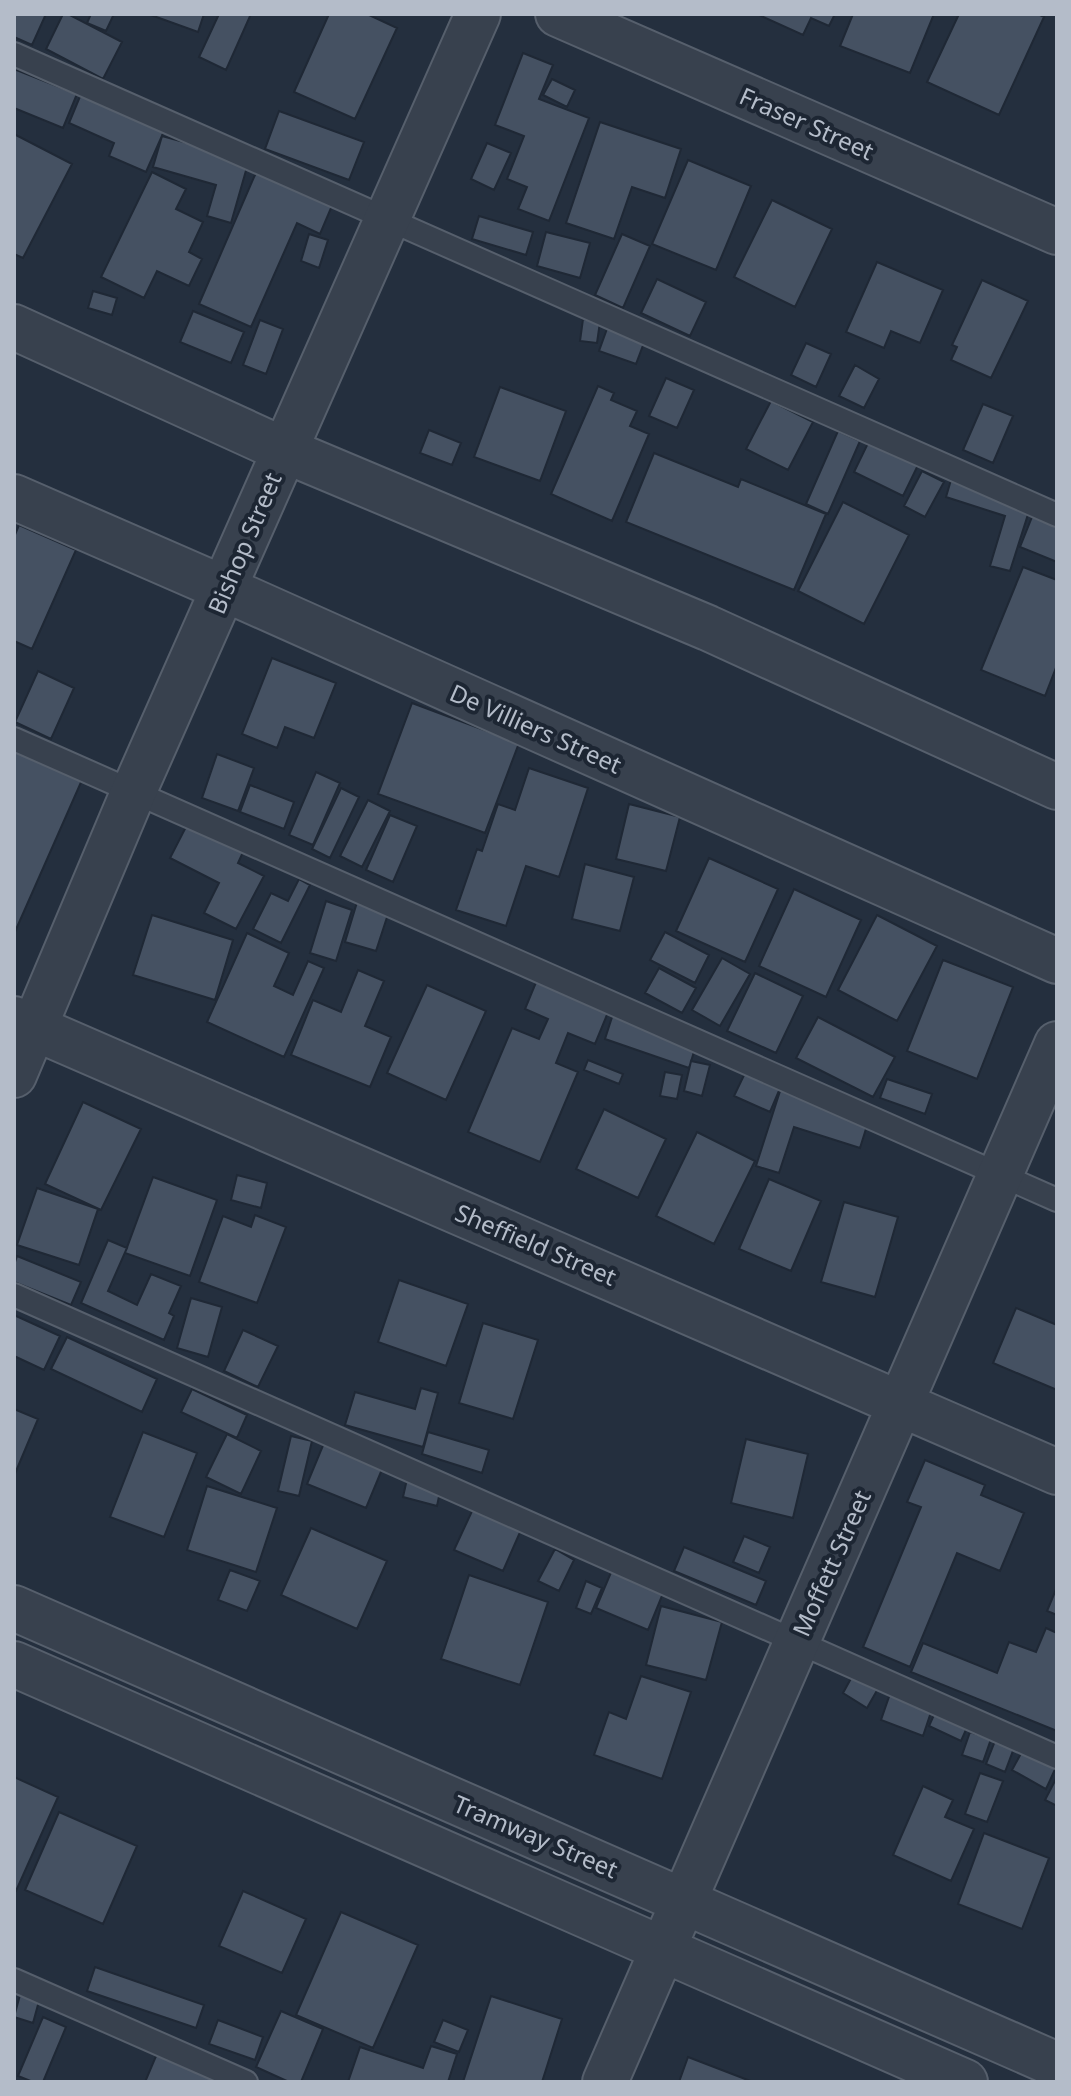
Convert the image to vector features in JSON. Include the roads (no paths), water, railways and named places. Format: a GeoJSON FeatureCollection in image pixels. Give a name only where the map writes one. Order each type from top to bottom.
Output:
{"type":"FeatureCollection","features":[{"type":"Feature","properties":{"kind":"street","name":"Bishop Street"},"geometry":{"type":"LineString","coordinates":[[14,1075],[24,1023],[225,589],[478,14]]}},
{"type":"Feature","properties":{"kind":"street","name":"Fraser Street"},"geometry":{"type":"LineString","coordinates":[[558,14],[1057,232]]}},
{"type":"Feature","properties":{"kind":"street"},"geometry":{"type":"LineString","coordinates":[[14,327],[284,450],[708,628],[1057,787]]}},
{"type":"Feature","properties":{"kind":"street","name":"De Villiers Street"},"geometry":{"type":"LineString","coordinates":[[14,497],[1057,961]]}},
{"type":"Feature","properties":{"kind":"street","name":"Sheffield Street"},"geometry":{"type":"LineString","coordinates":[[24,1023],[1057,1472]]}},
{"type":"Feature","properties":{"kind":"street","name":"Moffett Street"},"geometry":{"type":"LineString","coordinates":[[605,2082],[1057,1044]]}},
{"type":"Feature","properties":{"kind":"street","name":"Tramway Street"},"geometry":{"type":"LineString","coordinates":[[14,1608],[1057,2065]]}},
{"type":"Feature","properties":{"kind":"street"},"geometry":{"type":"LineString","coordinates":[[14,1664],[663,1952],[965,2082]]}},
{"type":"Feature","properties":{"kind":"street"},"geometry":{"type":"LineString","coordinates":[[227,1758],[248,1711]]}},
{"type":"Feature","properties":{"kind":"lane"},"geometry":{"type":"LineString","coordinates":[[14,54],[1057,515]]}},
{"type":"Feature","properties":{"kind":"lane"},"geometry":{"type":"LineString","coordinates":[[14,739],[1057,1200]]}},
{"type":"Feature","properties":{"kind":"lane"},"geometry":{"type":"LineString","coordinates":[[14,1295],[1057,1757]]}},
{"type":"Feature","properties":{"kind":"lane"},"geometry":{"type":"LineString","coordinates":[[14,1980],[246,2082]]}}]}
